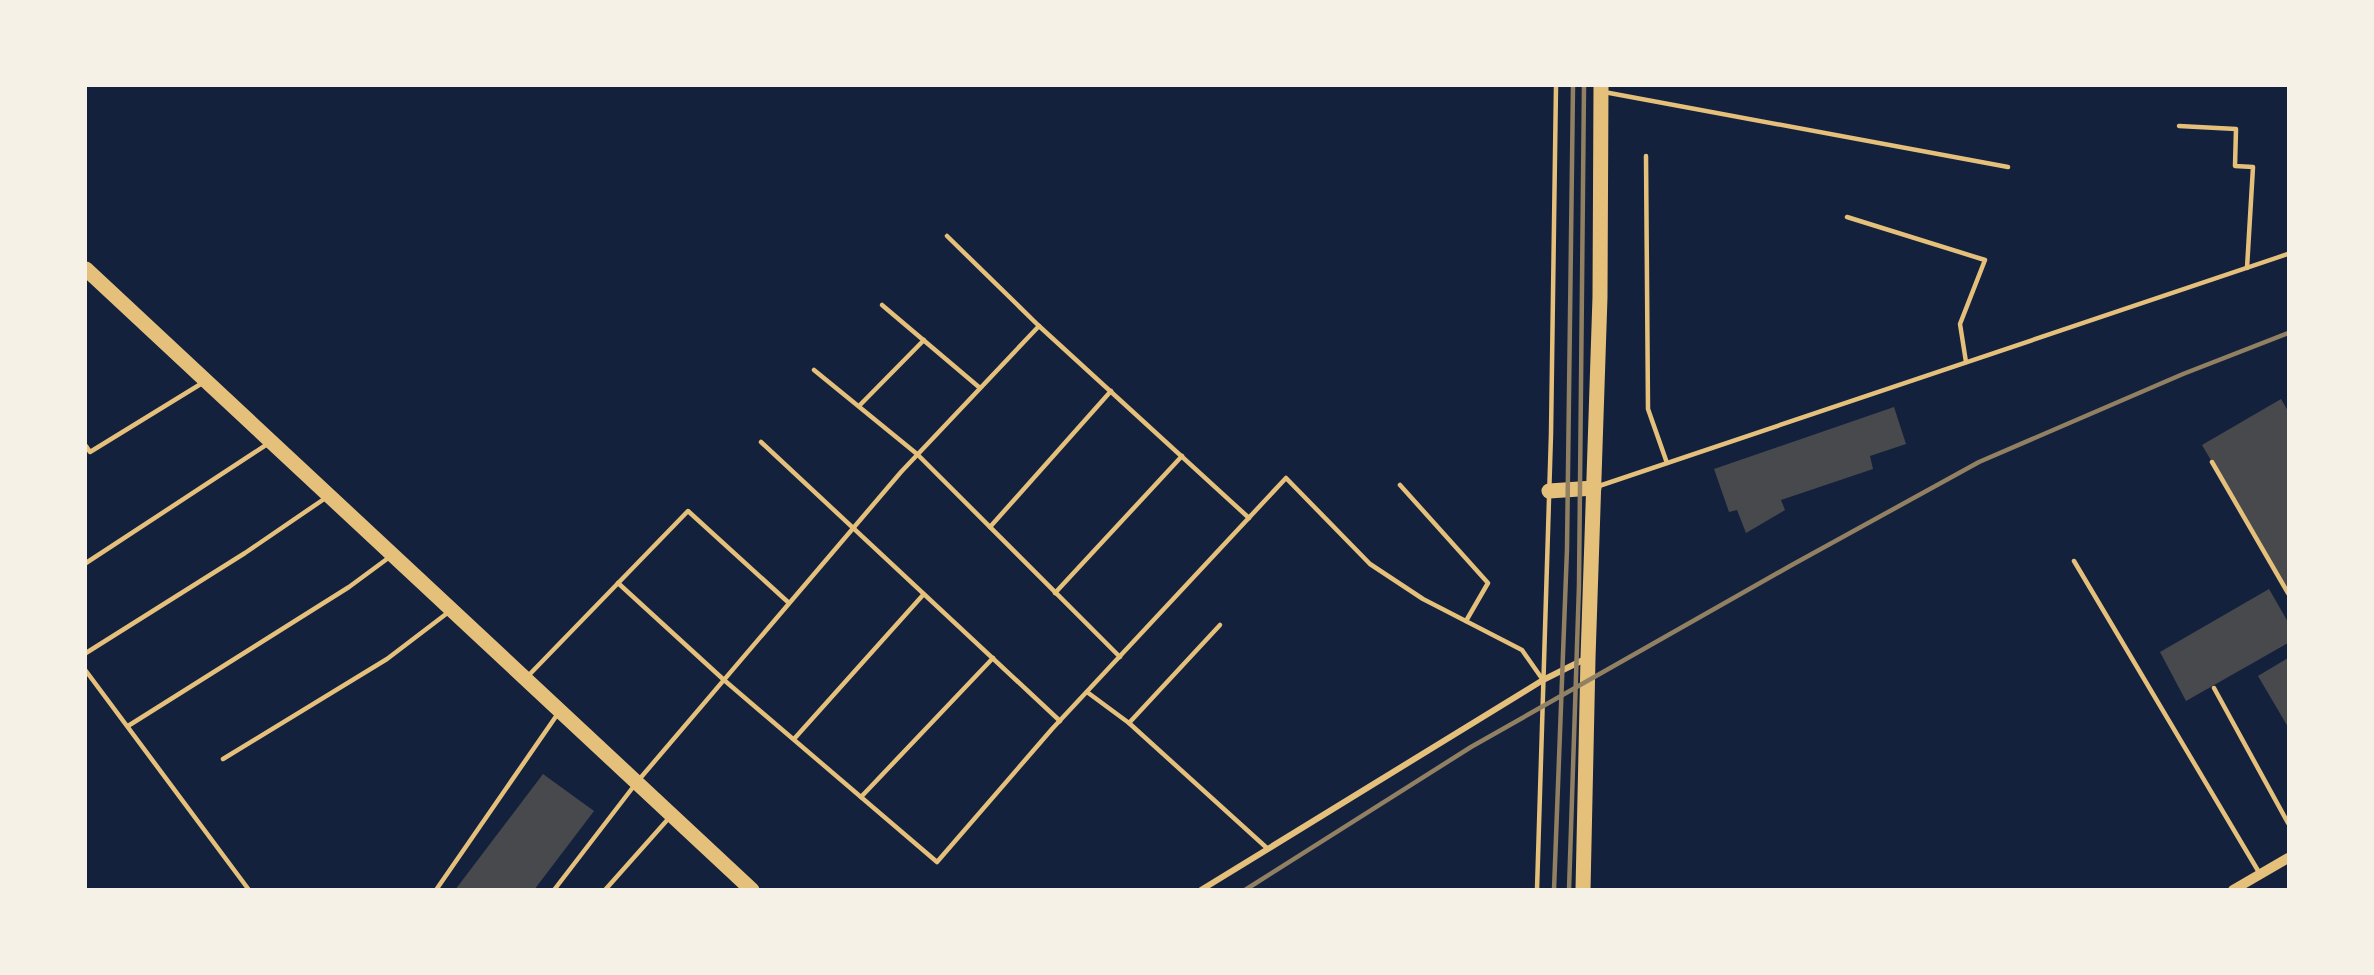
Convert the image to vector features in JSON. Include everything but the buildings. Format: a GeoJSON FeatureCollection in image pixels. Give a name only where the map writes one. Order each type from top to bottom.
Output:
{"type":"FeatureCollection","features":[{"type":"Feature","properties":{"kind":"highway"},"geometry":{"type":"LineString","coordinates":[[1583,890],[1600,297],[1601,89]]}},
{"type":"Feature","properties":{"kind":"highway"},"geometry":{"type":"LineString","coordinates":[[86,269],[752,890]]}},
{"type":"Feature","properties":{"kind":"highway"},"geometry":{"type":"LineString","coordinates":[[1549,491],[1594,488]]}},
{"type":"Feature","properties":{"kind":"street"},"geometry":{"type":"LineString","coordinates":[[1201,890],[1543,681],[1588,658]]}},
{"type":"Feature","properties":{"kind":"street"},"geometry":{"type":"LineString","coordinates":[[2233,890],[2289,858]]}},
{"type":"Feature","properties":{"kind":"lane"},"geometry":{"type":"LineString","coordinates":[[1537,890],[1549,491],[1556,86]]}},
{"type":"Feature","properties":{"kind":"lane"},"geometry":{"type":"LineString","coordinates":[[1601,89],[2008,168]]}},
{"type":"Feature","properties":{"kind":"lane"},"geometry":{"type":"LineString","coordinates":[[2179,126],[2236,129],[2235,166],[2253,167],[2247,268]]}},
{"type":"Feature","properties":{"kind":"lane"},"geometry":{"type":"LineString","coordinates":[[1646,156],[1648,409],[1667,463]]}},
{"type":"Feature","properties":{"kind":"lane"},"geometry":{"type":"LineString","coordinates":[[1847,218],[1984,260],[1960,324],[1966,362]]}},
{"type":"Feature","properties":{"kind":"lane"},"geometry":{"type":"LineString","coordinates":[[947,236],[1039,326],[1249,518]]}},
{"type":"Feature","properties":{"kind":"lane"},"geometry":{"type":"LineString","coordinates":[[1594,488],[2289,254]]}},
{"type":"Feature","properties":{"kind":"lane"},"geometry":{"type":"LineString","coordinates":[[882,305],[980,388]]}},
{"type":"Feature","properties":{"kind":"lane"},"geometry":{"type":"LineString","coordinates":[[554,890],[637,782],[917,454],[1039,326]]}},
{"type":"Feature","properties":{"kind":"lane"},"geometry":{"type":"LineString","coordinates":[[859,406],[924,340]]}},
{"type":"Feature","properties":{"kind":"lane"},"geometry":{"type":"LineString","coordinates":[[814,370],[917,454],[1120,657]]}},
{"type":"Feature","properties":{"kind":"lane"},"geometry":{"type":"LineString","coordinates":[[86,446],[88,453],[206,381]]}},
{"type":"Feature","properties":{"kind":"lane"},"geometry":{"type":"LineString","coordinates":[[990,527],[1110,391]]}},
{"type":"Feature","properties":{"kind":"lane"},"geometry":{"type":"LineString","coordinates":[[86,563],[271,441]]}},
{"type":"Feature","properties":{"kind":"lane"},"geometry":{"type":"LineString","coordinates":[[761,442],[1060,721]]}},
{"type":"Feature","properties":{"kind":"lane"},"geometry":{"type":"LineString","coordinates":[[1055,592],[1182,456]]}},
{"type":"Feature","properties":{"kind":"lane"},"geometry":{"type":"LineString","coordinates":[[2212,462],[2289,593]]}},
{"type":"Feature","properties":{"kind":"lane"},"geometry":{"type":"LineString","coordinates":[[618,583],[724,680],[937,862],[1060,721],[1286,478],[1370,564],[1423,599],[1522,650],[1543,681]]}},
{"type":"Feature","properties":{"kind":"lane"},"geometry":{"type":"LineString","coordinates":[[1400,485],[1488,583],[1466,621]]}},
{"type":"Feature","properties":{"kind":"lane"},"geometry":{"type":"LineString","coordinates":[[86,653],[245,553],[329,495]]}},
{"type":"Feature","properties":{"kind":"lane"},"geometry":{"type":"LineString","coordinates":[[526,678],[688,510],[789,603]]}},
{"type":"Feature","properties":{"kind":"lane"},"geometry":{"type":"LineString","coordinates":[[128,726],[349,587],[393,555]]}},
{"type":"Feature","properties":{"kind":"lane"},"geometry":{"type":"LineString","coordinates":[[2074,561],[2260,874]]}},
{"type":"Feature","properties":{"kind":"lane"},"geometry":{"type":"LineString","coordinates":[[794,739],[923,595]]}},
{"type":"Feature","properties":{"kind":"lane"},"geometry":{"type":"LineString","coordinates":[[223,759],[387,659],[453,610]]}},
{"type":"Feature","properties":{"kind":"lane"},"geometry":{"type":"LineString","coordinates":[[1129,723],[1220,625]]}},
{"type":"Feature","properties":{"kind":"lane"},"geometry":{"type":"LineString","coordinates":[[861,797],[993,658]]}},
{"type":"Feature","properties":{"kind":"lane"},"geometry":{"type":"LineString","coordinates":[[86,671],[249,890]]}},
{"type":"Feature","properties":{"kind":"lane"},"geometry":{"type":"LineString","coordinates":[[2214,688],[2289,823]]}},
{"type":"Feature","properties":{"kind":"lane"},"geometry":{"type":"LineString","coordinates":[[1087,692],[1129,723],[1268,849]]}},
{"type":"Feature","properties":{"kind":"lane"},"geometry":{"type":"LineString","coordinates":[[436,890],[560,710]]}},
{"type":"Feature","properties":{"kind":"lane"},"geometry":{"type":"LineString","coordinates":[[605,890],[672,814]]}},
{"type":"Feature","properties":{"kind":"railway"},"geometry":{"type":"LineString","coordinates":[[1554,890],[1567,549],[1573,86]]}},
{"type":"Feature","properties":{"kind":"railway"},"geometry":{"type":"LineString","coordinates":[[1569,890],[1579,585],[1584,86]]}},
{"type":"Feature","properties":{"kind":"railway"},"geometry":{"type":"LineString","coordinates":[[1245,890],[1471,747],[1979,462],[2183,374],[2288,333]]}}]}
